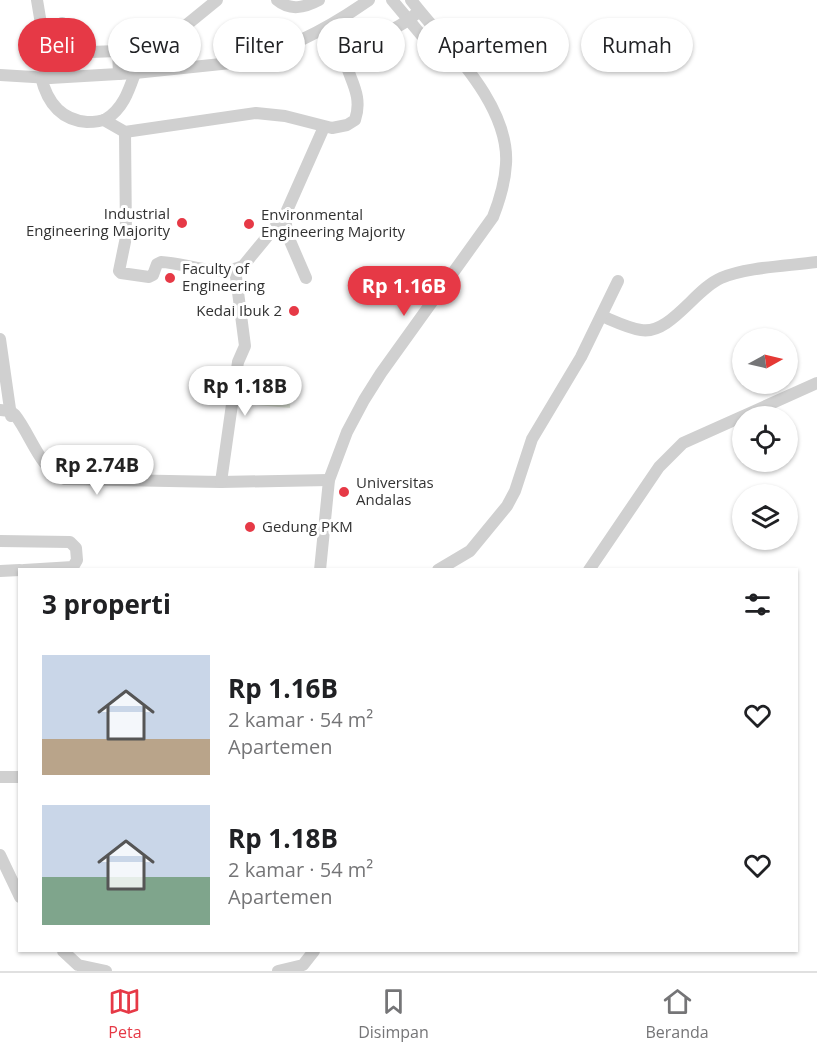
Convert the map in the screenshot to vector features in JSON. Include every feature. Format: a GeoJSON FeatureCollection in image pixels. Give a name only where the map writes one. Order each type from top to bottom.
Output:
{"type":"FeatureCollection","features":[{"type":"Feature","properties":{"kind":"street"},"geometry":{"type":"LineString","coordinates":[[37,0],[46,78],[45,92],[53,106],[67,117],[78,121],[104,120],[123,102],[135,73]]}},
{"type":"Feature","properties":{"kind":"street"},"geometry":{"type":"LineString","coordinates":[[195,18],[217,0]]}},
{"type":"Feature","properties":{"kind":"street"},"geometry":{"type":"LineString","coordinates":[[277,0],[287,7],[296,8],[319,0]]}},
{"type":"Feature","properties":{"kind":"street"},"geometry":{"type":"LineString","coordinates":[[201,65],[231,63],[281,49],[321,31],[369,0]]}},
{"type":"Feature","properties":{"kind":"street"},"geometry":{"type":"LineString","coordinates":[[392,0],[417,30]]}},
{"type":"Feature","properties":{"kind":"street"},"geometry":{"type":"LineString","coordinates":[[411,0],[425,18]]}},
{"type":"Feature","properties":{"kind":"street"},"geometry":{"type":"LineString","coordinates":[[104,120],[125,132],[256,113],[285,116],[324,127],[347,125],[356,120],[357,92],[346,62],[346,55],[409,21],[419,11]]}},
{"type":"Feature","properties":{"kind":"street"},"geometry":{"type":"LineString","coordinates":[[0,75],[46,78],[142,72]]}},
{"type":"Feature","properties":{"kind":"street"},"geometry":{"type":"LineString","coordinates":[[320,568],[329,480],[338,452],[364,400],[493,217],[502,193],[506,162],[503,137],[494,111],[468,72]]}},
{"type":"Feature","properties":{"kind":"street"},"geometry":{"type":"LineString","coordinates":[[125,132],[126,237],[119,271],[151,277],[157,264],[164,261],[215,270],[235,269],[247,262],[285,215],[324,127]]}},
{"type":"Feature","properties":{"kind":"street"},"geometry":{"type":"LineString","coordinates":[[285,215],[287,234],[306,278]]}},
{"type":"Feature","properties":{"kind":"street"},"geometry":{"type":"LineString","coordinates":[[602,316],[640,330],[650,330],[666,323],[709,285],[721,278],[737,273],[817,262]]}},
{"type":"Feature","properties":{"kind":"street"},"geometry":{"type":"LineString","coordinates":[[221,482],[238,362],[245,346],[235,269]]}},
{"type":"Feature","properties":{"kind":"street"},"geometry":{"type":"LineString","coordinates":[[441,568],[471,551],[507,506],[515,491],[532,439],[581,357],[618,281]]}},
{"type":"Feature","properties":{"kind":"street"},"geometry":{"type":"LineString","coordinates":[[0,339],[8,416],[48,467],[65,479],[221,482],[329,480]]}},
{"type":"Feature","properties":{"kind":"street"},"geometry":{"type":"LineString","coordinates":[[590,568],[659,467],[683,443],[817,383]]}},
{"type":"Feature","properties":{"kind":"street"},"geometry":{"type":"LineString","coordinates":[[0,541],[70,542],[76,548],[77,560],[73,567],[57,568]]}},
{"type":"Feature","properties":{"kind":"street"},"geometry":{"type":"LineString","coordinates":[[0,571],[18,570]]}},
{"type":"Feature","properties":{"kind":"street"},"geometry":{"type":"LineString","coordinates":[[0,777],[18,777]]}},
{"type":"Feature","properties":{"kind":"street"},"geometry":{"type":"LineString","coordinates":[[0,855],[18,893]]}},
{"type":"Feature","properties":{"kind":"street"},"geometry":{"type":"LineString","coordinates":[[302,952],[302,968]]}},
{"type":"Feature","properties":{"kind":"street"},"geometry":{"type":"LineString","coordinates":[[278,971],[302,968],[313,952]]}},
{"type":"Feature","properties":{"kind":"street"},"geometry":{"type":"LineString","coordinates":[[67,957],[84,967],[106,971]]}},
{"type":"Feature","properties":{"kind":"green space"},"geometry":{"type":"Polygon","coordinates":[[[249,381],[291,385],[290,408],[246,404],[249,381]]]}},
{"type":"Feature","properties":{"kind":"place","name":"Industrial Engineering Majority"},"geometry":{"type":"Point","coordinates":[182,223]}},
{"type":"Feature","properties":{"kind":"place","name":"Environmental Engineering Majority"},"geometry":{"type":"Point","coordinates":[249,224]}},
{"type":"Feature","properties":{"kind":"place","name":"Faculty of Engineering"},"geometry":{"type":"Point","coordinates":[170,278]}},
{"type":"Feature","properties":{"kind":"place","name":"Kedai Ibuk 2"},"geometry":{"type":"Point","coordinates":[294,311]}},
{"type":"Feature","properties":{"kind":"place","name":"Universitas Andalas"},"geometry":{"type":"Point","coordinates":[344,492]}},
{"type":"Feature","properties":{"kind":"place","name":"Gedung PKM"},"geometry":{"type":"Point","coordinates":[250,527]}}]}
